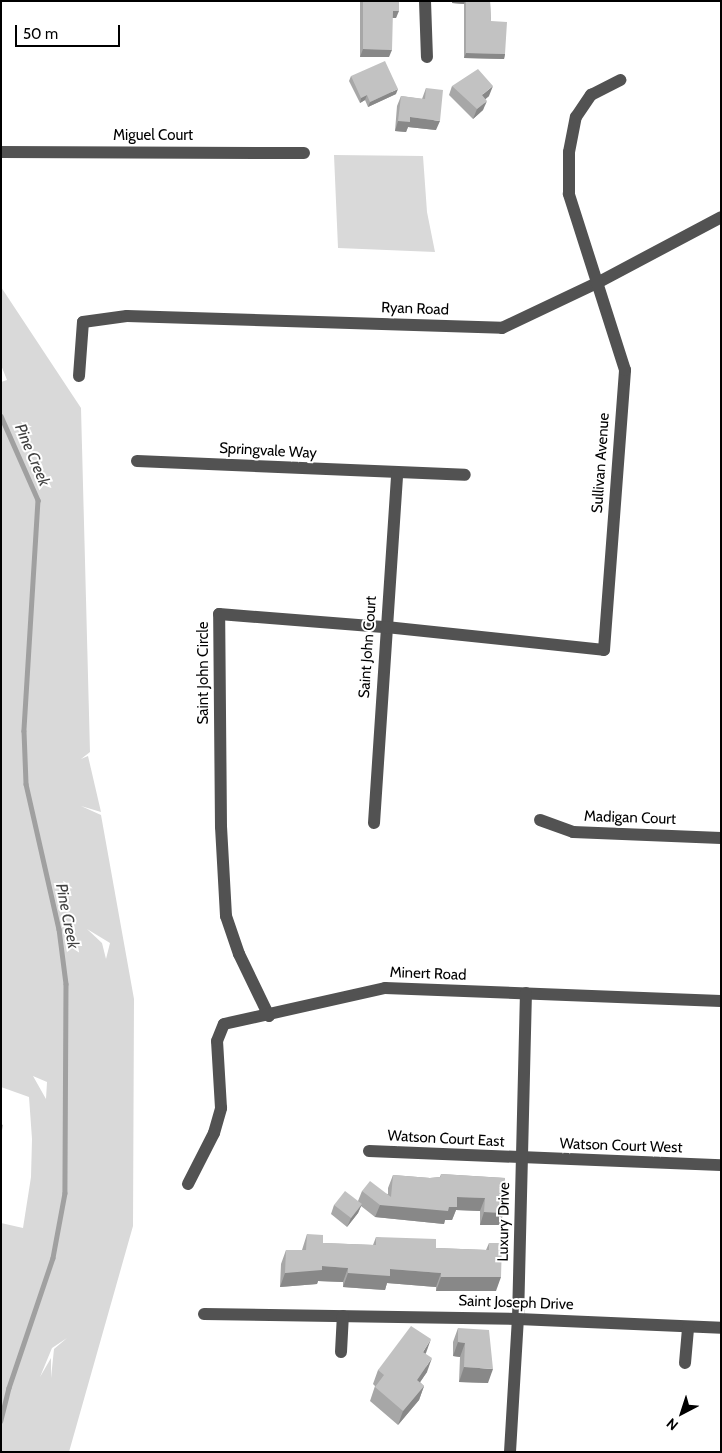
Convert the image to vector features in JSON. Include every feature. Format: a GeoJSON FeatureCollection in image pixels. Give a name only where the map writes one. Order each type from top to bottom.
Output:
{"type":"FeatureCollection","features":[{"type":"Feature","properties":{"kind":"street"},"geometry":{"type":"LineString","coordinates":[[425,1],[427,56]]}},
{"type":"Feature","properties":{"kind":"street","name":"Sullivan Avenue"},"geometry":{"type":"LineString","coordinates":[[604,650],[625,370],[570,194],[570,152],[576,117],[591,95],[620,80]]}},
{"type":"Feature","properties":{"kind":"street","name":"Miguel Court"},"geometry":{"type":"LineString","coordinates":[[1,152],[304,153]]}},
{"type":"Feature","properties":{"kind":"street","name":"Ryan Road"},"geometry":{"type":"LineString","coordinates":[[79,376],[82,322],[126,316],[502,328],[599,282],[721,217]]}},
{"type":"Feature","properties":{"kind":"street","name":"Springvale Way"},"geometry":{"type":"LineString","coordinates":[[137,461],[466,475]]}},
{"type":"Feature","properties":{"kind":"street","name":"Saint John Court"},"geometry":{"type":"LineString","coordinates":[[374,823],[397,473]]}},
{"type":"Feature","properties":{"kind":"street","name":"Saint John Circle"},"geometry":{"type":"LineString","coordinates":[[269,1016],[239,954],[226,916],[221,827],[219,614],[386,626],[604,650]]}},
{"type":"Feature","properties":{"kind":"street","name":"Madigan Court"},"geometry":{"type":"LineString","coordinates":[[540,820],[573,832],[721,838]]}},
{"type":"Feature","properties":{"kind":"street","name":"Minert Road"},"geometry":{"type":"LineString","coordinates":[[188,1184],[214,1133],[221,1108],[217,1041],[224,1024],[269,1016],[385,988],[721,1002]]}},
{"type":"Feature","properties":{"kind":"street","name":"Luxury Drive"},"geometry":{"type":"LineString","coordinates":[[510,1452],[518,1319],[526,993]]}},
{"type":"Feature","properties":{"kind":"street","name":"Watson Court East"},"geometry":{"type":"LineString","coordinates":[[369,1151],[521,1159]]}},
{"type":"Feature","properties":{"kind":"street","name":"Watson Court West"},"geometry":{"type":"LineString","coordinates":[[521,1159],[721,1165]]}},
{"type":"Feature","properties":{"kind":"street","name":"Saint Joseph Drive"},"geometry":{"type":"LineString","coordinates":[[204,1314],[518,1319],[721,1328]]}},
{"type":"Feature","properties":{"kind":"street"},"geometry":{"type":"LineString","coordinates":[[341,1352],[342,1316]]}},
{"type":"Feature","properties":{"kind":"street"},"geometry":{"type":"LineString","coordinates":[[685,1363],[688,1327]]}},
{"type":"Feature","properties":{"kind":"shaded area"},"geometry":{"type":"Polygon","coordinates":[[[334,155],[423,156],[427,212],[435,252],[338,248],[334,155]]]}},
{"type":"Feature","properties":{"kind":"shaded area"},"geometry":{"type":"Polygon","coordinates":[[[1,287],[81,408],[90,752],[81,759],[88,756],[101,812],[81,806],[101,815],[134,999],[133,1226],[69,1452],[1,1452],[1,1223],[23,1228],[31,1177],[32,1139],[29,1097],[1,1087],[1,382],[7,380],[1,365],[1,287]],[[87,929],[102,943],[106,959],[110,943],[87,929]],[[33,1076],[46,1099],[47,1082],[33,1076]],[[67,1338],[52,1348],[40,1377],[51,1358],[51,1378],[54,1349],[67,1338]]]}},
{"type":"Feature","properties":{"kind":"building"},"geometry":{"type":"Polygon","coordinates":[[[363,1],[399,1],[399,11],[393,11],[392,50],[363,49],[363,1]]]}},
{"type":"Feature","properties":{"kind":"building"},"geometry":{"type":"Polygon","coordinates":[[[466,1],[490,1],[491,21],[507,22],[505,54],[466,53],[466,1]]]}},
{"type":"Feature","properties":{"kind":"building"},"geometry":{"type":"Polygon","coordinates":[[[385,61],[398,89],[370,102],[367,95],[361,98],[351,76],[385,61]]]}},
{"type":"Feature","properties":{"kind":"building"},"geometry":{"type":"Polygon","coordinates":[[[478,69],[493,86],[482,95],[487,101],[477,109],[452,86],[478,69]]]}},
{"type":"Feature","properties":{"kind":"building"},"geometry":{"type":"Polygon","coordinates":[[[426,88],[443,90],[440,121],[410,117],[410,122],[398,121],[401,96],[425,99],[426,88]]]}},
{"type":"Feature","properties":{"kind":"building"},"geometry":{"type":"Polygon","coordinates":[[[441,1174],[505,1178],[504,1213],[484,1212],[485,1198],[457,1197],[457,1207],[449,1207],[448,1211],[380,1205],[362,1191],[370,1181],[391,1197],[393,1175],[430,1178],[441,1177],[441,1174]]]}},
{"type":"Feature","properties":{"kind":"building"},"geometry":{"type":"Polygon","coordinates":[[[345,1191],[362,1204],[351,1218],[334,1205],[345,1191]]]}},
{"type":"Feature","properties":{"kind":"building"},"geometry":{"type":"Polygon","coordinates":[[[307,1234],[323,1235],[323,1243],[376,1245],[376,1237],[436,1239],[436,1248],[489,1250],[489,1243],[502,1243],[501,1277],[441,1277],[441,1273],[390,1269],[390,1276],[348,1273],[348,1268],[322,1266],[322,1270],[285,1273],[286,1250],[306,1250],[307,1234]]]}},
{"type":"Feature","properties":{"kind":"building"},"geometry":{"type":"Polygon","coordinates":[[[411,1326],[431,1339],[423,1352],[432,1358],[417,1380],[424,1386],[403,1411],[375,1387],[384,1375],[378,1370],[411,1326]]]}},
{"type":"Feature","properties":{"kind":"building"},"geometry":{"type":"Polygon","coordinates":[[[458,1328],[489,1330],[493,1369],[464,1367],[465,1343],[458,1342],[458,1328]]]}},
{"type":"Feature","properties":{"kind":"waterway","name":"Pine Creek"},"geometry":{"type":"LineString","coordinates":[[1,416],[38,500],[24,731],[26,784],[59,929],[66,984],[65,1193],[53,1258],[9,1388],[1,1421]]}}]}
